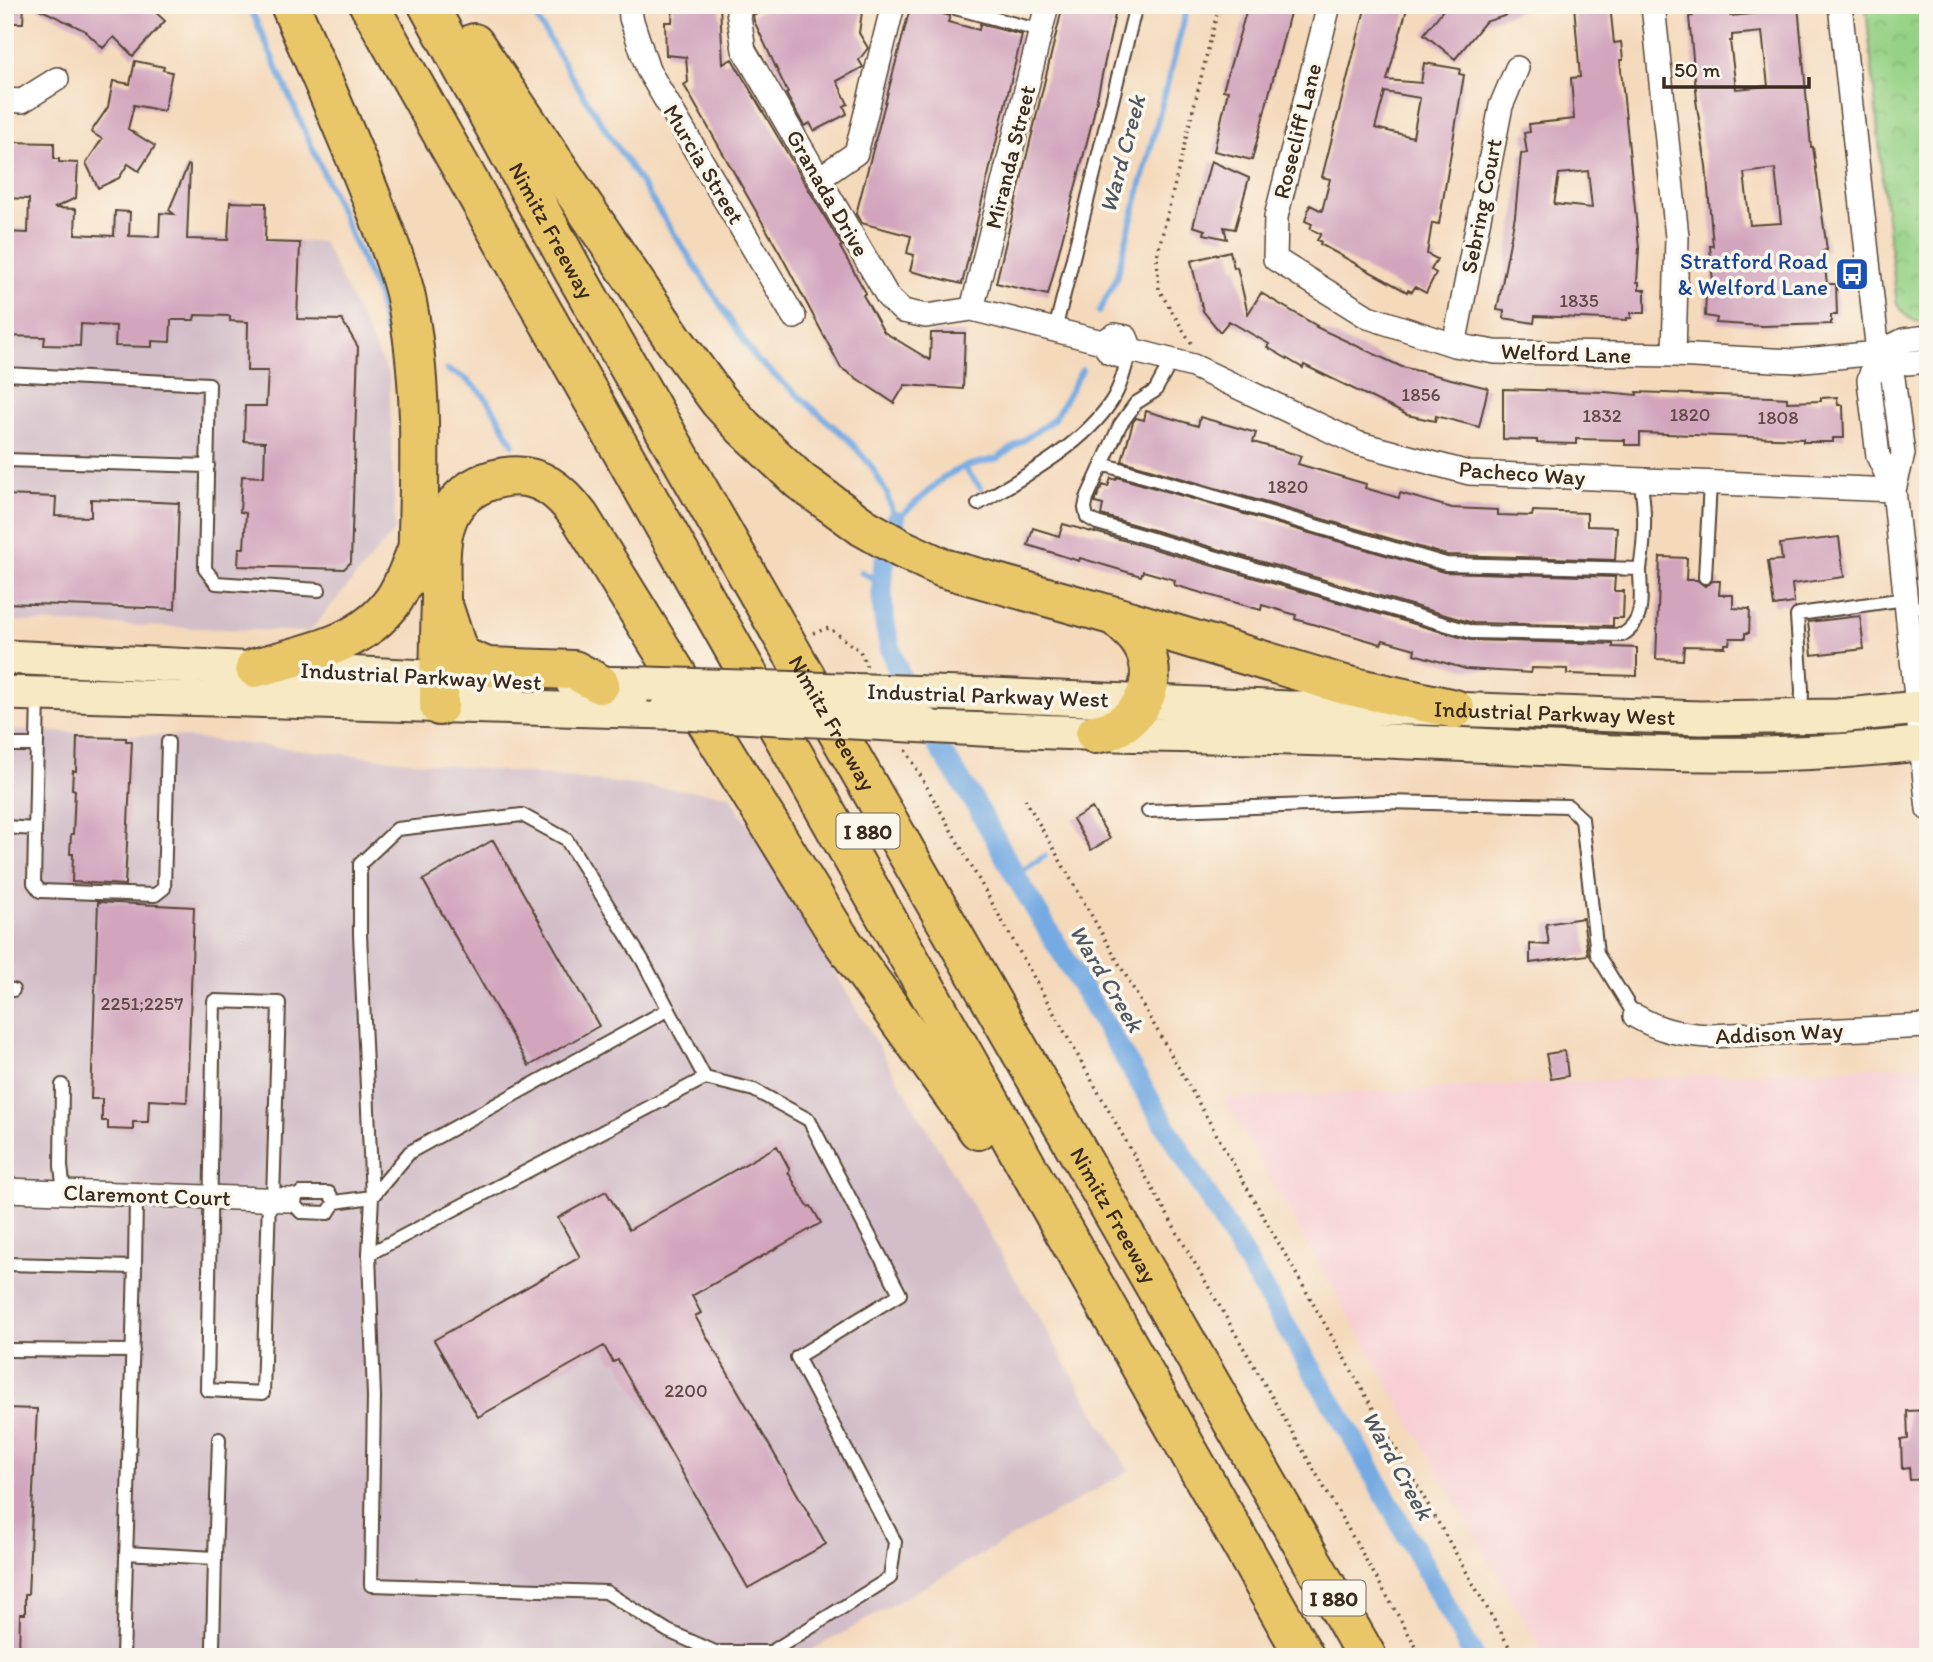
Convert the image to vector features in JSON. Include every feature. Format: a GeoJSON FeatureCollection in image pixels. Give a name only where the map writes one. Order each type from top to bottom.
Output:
{"type":"FeatureCollection","features":[{"type":"Feature","properties":{"kind":"highway"},"geometry":{"type":"LineString","coordinates":[[289,5],[366,183],[397,264],[404,291],[418,373],[421,454],[418,547],[427,692]]}},
{"type":"Feature","properties":{"kind":"highway","name":"I 880"},"geometry":{"type":"LineString","coordinates":[[342,5],[1278,1657]]}},
{"type":"Feature","properties":{"kind":"highway","name":"I 880"},"geometry":{"type":"LineString","coordinates":[[369,5],[1305,1657]]}},
{"type":"Feature","properties":{"kind":"highway","name":"I 880"},"geometry":{"type":"LineString","coordinates":[[399,5],[1337,1657]]}},
{"type":"Feature","properties":{"kind":"highway","name":"Nimitz Freeway"},"geometry":{"type":"LineString","coordinates":[[428,5],[573,270],[785,643],[1367,1657]]}},
{"type":"Feature","properties":{"kind":"highway"},"geometry":{"type":"LineString","coordinates":[[449,5],[674,340],[719,401],[800,481],[863,527],[943,568],[1345,685],[1455,709]]}},
{"type":"Feature","properties":{"kind":"highway"},"geometry":{"type":"LineString","coordinates":[[427,692],[440,599],[442,548],[450,513],[459,500],[472,489],[489,481],[506,477],[542,481],[568,501],[598,545],[839,937],[978,1130]]}},
{"type":"Feature","properties":{"kind":"highway"},"geometry":{"type":"LineString","coordinates":[[255,668],[337,644],[359,634],[392,602],[403,584],[418,547]]}},
{"type":"Feature","properties":{"kind":"highway"},"geometry":{"type":"LineString","coordinates":[[440,599],[458,651],[463,657],[487,667],[574,670],[600,684]]}},
{"type":"Feature","properties":{"kind":"highway"},"geometry":{"type":"LineString","coordinates":[[1095,734],[1121,726],[1133,716],[1150,688],[1150,671],[1139,641],[1115,616]]}},
{"type":"Feature","properties":{"kind":"main road","name":"Industrial Parkway West"},"geometry":{"type":"LineString","coordinates":[[5,657],[255,668],[427,692],[665,712],[1014,732],[1284,737],[1707,754],[1839,751],[1924,743]]}},
{"type":"Feature","properties":{"kind":"main road","name":"Industrial Parkway West"},"geometry":{"type":"LineString","coordinates":[[5,693],[427,692],[648,684],[1289,708],[1455,709],[1700,718],[1838,716],[1922,707]]}},
{"type":"Feature","properties":{"kind":"street","name":"Murcia Street"},"geometry":{"type":"LineString","coordinates":[[630,5],[631,19],[648,69],[794,317]]}},
{"type":"Feature","properties":{"kind":"street","name":"Granada Drive"},"geometry":{"type":"LineString","coordinates":[[739,5],[744,50],[888,297],[903,311],[926,316],[972,309]]}},
{"type":"Feature","properties":{"kind":"street"},"geometry":{"type":"LineString","coordinates":[[820,178],[856,153],[893,5]]}},
{"type":"Feature","properties":{"kind":"street","name":"Miranda Street"},"geometry":{"type":"LineString","coordinates":[[972,309],[1047,5]]}},
{"type":"Feature","properties":{"kind":"street","name":"Rosecliff Lane"},"geometry":{"type":"LineString","coordinates":[[1275,259],[1276,217],[1329,5]]}},
{"type":"Feature","properties":{"kind":"street"},"geometry":{"type":"LineString","coordinates":[[1653,5],[1677,237],[1674,355]]}},
{"type":"Feature","properties":{"kind":"street"},"geometry":{"type":"LineString","coordinates":[[1840,5],[1878,354],[1893,378],[1903,454],[1894,490],[1913,605],[1928,809]]}},
{"type":"Feature","properties":{"kind":"street","name":"Sebring Court"},"geometry":{"type":"LineString","coordinates":[[1454,345],[1501,106],[1517,68]]}},
{"type":"Feature","properties":{"kind":"street"},"geometry":{"type":"LineString","coordinates":[[5,100],[22,101],[57,79]]}},
{"type":"Feature","properties":{"kind":"street","name":"Welford Lane"},"geometry":{"type":"LineString","coordinates":[[1275,259],[1368,317],[1454,345],[1495,352],[1674,355],[1794,361],[1878,354]]}},
{"type":"Feature","properties":{"kind":"street","name":"Pacheco Way"},"geometry":{"type":"LineString","coordinates":[[972,309],[1102,341],[1115,335],[1126,337],[1131,350],[1182,363],[1357,443],[1469,473],[1894,490]]}},
{"type":"Feature","properties":{"kind":"street"},"geometry":{"type":"LineString","coordinates":[[1878,354],[1904,340],[1928,337]]}},
{"type":"Feature","properties":{"kind":"street"},"geometry":{"type":"LineString","coordinates":[[1878,354],[1908,363],[1928,361]]}},
{"type":"Feature","properties":{"kind":"street","name":"Addison Way"},"geometry":{"type":"LineString","coordinates":[[1635,1016],[1655,1028],[1680,1034],[1709,1036],[1928,1026]]}},
{"type":"Feature","properties":{"kind":"street","name":"Claremont Court"},"geometry":{"type":"LineString","coordinates":[[5,1190],[277,1199]]}},
{"type":"Feature","properties":{"kind":"lane"},"geometry":{"type":"LineString","coordinates":[[944,5],[1041,31]]}},
{"type":"Feature","properties":{"kind":"lane"},"geometry":{"type":"LineString","coordinates":[[1055,330],[1136,5]]}},
{"type":"Feature","properties":{"kind":"lane"},"geometry":{"type":"LineString","coordinates":[[978,503],[1033,472],[1079,437],[1112,400],[1131,350]]}},
{"type":"Feature","properties":{"kind":"lane"},"geometry":{"type":"LineString","coordinates":[[1182,363],[1155,391],[1136,403],[1120,425],[1085,508],[1087,517],[1097,523],[1472,632],[1622,635],[1632,630],[1640,617],[1645,501],[1640,480]]}},
{"type":"Feature","properties":{"kind":"lane"},"geometry":{"type":"LineString","coordinates":[[5,374],[209,384],[205,569],[216,583],[319,590]]}},
{"type":"Feature","properties":{"kind":"lane"},"geometry":{"type":"LineString","coordinates":[[5,460],[208,466]]}},
{"type":"Feature","properties":{"kind":"lane"},"geometry":{"type":"LineString","coordinates":[[1102,464],[1446,564],[1640,569]]}},
{"type":"Feature","properties":{"kind":"lane"},"geometry":{"type":"LineString","coordinates":[[1705,577],[1710,483]]}},
{"type":"Feature","properties":{"kind":"lane"},"geometry":{"type":"LineString","coordinates":[[1801,716],[1797,616],[1913,605]]}},
{"type":"Feature","properties":{"kind":"lane"},"geometry":{"type":"LineString","coordinates":[[38,694],[34,883],[40,891],[155,895],[164,888],[168,743]]}},
{"type":"Feature","properties":{"kind":"lane"},"geometry":{"type":"LineString","coordinates":[[5,745],[36,745]]}},
{"type":"Feature","properties":{"kind":"lane"},"geometry":{"type":"LineString","coordinates":[[1148,811],[1384,802],[1568,806],[1582,819],[1597,954],[1635,1016]]}},
{"type":"Feature","properties":{"kind":"lane"},"geometry":{"type":"LineString","coordinates":[[369,1254],[705,1078],[754,1090],[809,1120],[900,1294],[797,1357],[895,1542],[890,1578],[771,1652],[715,1652],[668,1631],[606,1592],[371,1585],[374,1397],[369,1254],[372,1197],[360,934],[360,864],[397,829],[522,815],[566,839],[643,961],[705,1078]]}},
{"type":"Feature","properties":{"kind":"lane"},"geometry":{"type":"LineString","coordinates":[[5,827],[35,829]]}},
{"type":"Feature","properties":{"kind":"lane"},"geometry":{"type":"LineString","coordinates":[[214,1002],[279,1003],[277,1199],[263,1393],[207,1390],[214,1002]]}},
{"type":"Feature","properties":{"kind":"lane"},"geometry":{"type":"LineString","coordinates":[[277,1199],[301,1212],[328,1213],[335,1202],[372,1197],[410,1152],[669,1009]]}},
{"type":"Feature","properties":{"kind":"lane"},"geometry":{"type":"LineString","coordinates":[[62,1085],[61,1166],[64,1192]]}},
{"type":"Feature","properties":{"kind":"lane"},"geometry":{"type":"LineString","coordinates":[[277,1199],[301,1193],[329,1193],[335,1202]]}},
{"type":"Feature","properties":{"kind":"lane"},"geometry":{"type":"LineString","coordinates":[[123,1657],[136,1195]]}},
{"type":"Feature","properties":{"kind":"lane"},"geometry":{"type":"LineString","coordinates":[[5,1264],[135,1267]]}},
{"type":"Feature","properties":{"kind":"lane"},"geometry":{"type":"LineString","coordinates":[[5,1350],[133,1351]]}},
{"type":"Feature","properties":{"kind":"lane"},"geometry":{"type":"LineString","coordinates":[[213,1646],[219,1439]]}},
{"type":"Feature","properties":{"kind":"lane"},"geometry":{"type":"LineString","coordinates":[[127,1553],[215,1558]]}},
{"type":"Feature","properties":{"kind":"path"},"geometry":{"type":"LineString","coordinates":[[1182,363],[1192,344],[1160,290],[1157,256],[1219,5]]}},
{"type":"Feature","properties":{"kind":"path"},"geometry":{"type":"LineString","coordinates":[[785,643],[829,628],[860,651],[871,674]]}},
{"type":"Feature","properties":{"kind":"path"},"geometry":{"type":"LineString","coordinates":[[904,745],[1186,1248],[1422,1657]]}},
{"type":"Feature","properties":{"kind":"path"},"geometry":{"type":"LineString","coordinates":[[1026,799],[1515,1657]]}},
{"type":"Feature","properties":{"kind":"shaded area"},"geometry":{"type":"Polygon","coordinates":[[[5,227],[323,242],[389,376],[395,530],[309,632],[5,621],[5,227]]]}},
{"type":"Feature","properties":{"kind":"shaded area"},"geometry":{"type":"Polygon","coordinates":[[[5,730],[171,736],[730,795],[1129,1471],[800,1657],[5,1657],[5,730]]]}},
{"type":"Feature","properties":{"kind":"shaded area"},"geometry":{"type":"Polygon","coordinates":[[[1928,1064],[1928,1657],[1545,1657],[1224,1099],[1928,1064]]]}},
{"type":"Feature","properties":{"kind":"green space"},"geometry":{"type":"Polygon","coordinates":[[[1866,5],[1928,5],[1928,322],[1918,322],[1910,318],[1897,304],[1866,5]]]}},
{"type":"Feature","properties":{"kind":"building"},"geometry":{"type":"Polygon","coordinates":[[[5,5],[24,5],[23,23],[5,23],[5,5]]]}},
{"type":"Feature","properties":{"kind":"building"},"geometry":{"type":"Polygon","coordinates":[[[31,5],[148,5],[165,21],[133,56],[114,37],[103,48],[84,30],[31,5]]]}},
{"type":"Feature","properties":{"kind":"building"},"geometry":{"type":"Polygon","coordinates":[[[673,5],[720,5],[723,64],[732,59],[842,246],[840,247],[866,293],[863,295],[884,332],[930,360],[931,333],[965,333],[963,389],[905,385],[894,403],[841,368],[781,255],[684,85],[688,82],[686,57],[666,55],[665,22],[672,22],[673,5]]]}},
{"type":"Feature","properties":{"kind":"building"},"geometry":{"type":"Polygon","coordinates":[[[772,5],[863,5],[859,33],[868,48],[859,60],[863,67],[837,81],[848,104],[844,106],[847,114],[814,131],[810,123],[804,126],[786,94],[788,93],[754,21],[753,15],[772,5]]]}},
{"type":"Feature","properties":{"kind":"building"},"geometry":{"type":"Polygon","coordinates":[[[1063,5],[1117,5],[1092,122],[1048,295],[996,283],[1063,5]]]}},
{"type":"Feature","properties":{"kind":"building"},"geometry":{"type":"Polygon","coordinates":[[[1251,5],[1292,5],[1252,160],[1214,151],[1228,91],[1223,90],[1247,9],[1250,10],[1251,5]]]}},
{"type":"Feature","properties":{"kind":"building"},"geometry":{"type":"Polygon","coordinates":[[[1366,5],[1408,5],[1387,80],[1421,83],[1424,63],[1460,69],[1459,74],[1464,75],[1439,224],[1432,223],[1427,254],[1437,259],[1431,270],[1436,273],[1426,293],[1415,287],[1412,292],[1407,292],[1320,244],[1317,240],[1321,234],[1310,229],[1312,224],[1305,221],[1310,205],[1322,211],[1330,179],[1322,177],[1366,5]],[[1385,92],[1375,128],[1413,137],[1420,98],[1385,92]]]}},
{"type":"Feature","properties":{"kind":"building"},"geometry":{"type":"Polygon","coordinates":[[[1447,5],[1526,5],[1526,9],[1485,22],[1455,59],[1424,34],[1447,5]]]}},
{"type":"Feature","properties":{"kind":"building"},"geometry":{"type":"Polygon","coordinates":[[[1574,5],[1610,5],[1614,43],[1621,42],[1623,60],[1620,60],[1639,248],[1637,282],[1639,290],[1645,290],[1645,313],[1631,313],[1631,318],[1627,320],[1535,316],[1534,323],[1503,318],[1504,311],[1497,310],[1515,216],[1521,154],[1527,153],[1524,133],[1530,132],[1529,124],[1574,119],[1571,78],[1580,77],[1574,5]],[[1588,171],[1559,174],[1554,204],[1592,208],[1588,171]]]}},
{"type":"Feature","properties":{"kind":"building"},"geometry":{"type":"Polygon","coordinates":[[[1695,5],[1728,6],[1730,16],[1761,13],[1760,5],[1798,5],[1811,147],[1827,250],[1823,251],[1827,284],[1836,284],[1837,315],[1831,315],[1831,324],[1762,326],[1716,323],[1717,318],[1705,316],[1706,294],[1710,294],[1710,283],[1713,283],[1710,246],[1713,246],[1706,166],[1696,100],[1689,17],[1693,16],[1695,5]],[[1762,32],[1732,35],[1730,41],[1736,89],[1768,86],[1762,32]],[[1775,169],[1744,173],[1750,225],[1781,223],[1775,169]]]}},
{"type":"Feature","properties":{"kind":"building"},"geometry":{"type":"Polygon","coordinates":[[[915,6],[950,16],[948,22],[979,30],[980,24],[1022,35],[962,284],[910,271],[914,255],[907,253],[911,236],[861,223],[856,214],[909,12],[914,13],[915,6]]]}},
{"type":"Feature","properties":{"kind":"building"},"geometry":{"type":"Polygon","coordinates":[[[135,61],[164,67],[163,70],[172,72],[164,111],[134,105],[128,129],[155,146],[139,171],[128,164],[119,178],[98,188],[86,163],[102,139],[91,132],[108,107],[113,81],[130,84],[135,61]]]}},
{"type":"Feature","properties":{"kind":"building"},"geometry":{"type":"Polygon","coordinates":[[[5,142],[54,143],[54,159],[59,159],[59,162],[78,163],[76,198],[54,208],[76,209],[75,234],[114,236],[115,211],[130,212],[129,236],[159,237],[160,213],[174,214],[169,210],[188,165],[187,239],[228,240],[230,202],[266,203],[265,242],[300,243],[297,319],[342,320],[358,347],[351,562],[344,569],[238,566],[239,548],[244,548],[246,513],[240,512],[242,476],[264,477],[265,442],[244,441],[245,406],[266,406],[268,371],[247,371],[248,322],[230,321],[230,316],[195,315],[194,320],[171,320],[170,342],[152,341],[152,347],[115,346],[116,326],[81,324],[80,346],[44,345],[45,337],[5,336],[5,232],[28,233],[29,199],[5,198],[5,142]]]}},
{"type":"Feature","properties":{"kind":"building"},"geometry":{"type":"Polygon","coordinates":[[[1211,161],[1249,178],[1235,229],[1224,227],[1227,239],[1204,234],[1205,230],[1193,226],[1211,161]]]}},
{"type":"Feature","properties":{"kind":"building"},"geometry":{"type":"Polygon","coordinates":[[[1230,251],[1234,268],[1237,267],[1248,314],[1261,293],[1316,327],[1402,367],[1488,388],[1479,427],[1436,416],[1435,421],[1407,415],[1304,365],[1303,368],[1229,321],[1220,332],[1203,311],[1191,261],[1230,251]]]}},
{"type":"Feature","properties":{"kind":"building"},"geometry":{"type":"Polygon","coordinates":[[[1503,389],[1771,397],[1787,398],[1787,402],[1821,401],[1821,398],[1837,397],[1838,405],[1843,405],[1844,438],[1833,438],[1833,442],[1803,442],[1803,439],[1640,433],[1640,445],[1625,445],[1625,440],[1576,439],[1576,444],[1503,439],[1503,389]]]}},
{"type":"Feature","properties":{"kind":"building"},"geometry":{"type":"Polygon","coordinates":[[[1146,411],[1198,426],[1200,417],[1256,433],[1253,442],[1301,456],[1298,464],[1366,484],[1365,488],[1399,498],[1400,493],[1452,508],[1498,510],[1498,515],[1532,516],[1533,511],[1587,513],[1587,526],[1617,527],[1615,560],[1447,555],[1122,461],[1133,422],[1136,418],[1144,420],[1146,411]]]}},
{"type":"Feature","properties":{"kind":"building"},"geometry":{"type":"Polygon","coordinates":[[[1117,477],[1444,572],[1615,577],[1614,591],[1624,591],[1623,618],[1613,618],[1613,626],[1473,623],[1101,515],[1103,505],[1095,501],[1103,485],[1108,487],[1111,478],[1116,480],[1117,477]]]}},
{"type":"Feature","properties":{"kind":"building"},"geometry":{"type":"Polygon","coordinates":[[[5,495],[56,497],[55,516],[91,517],[91,499],[179,503],[175,609],[5,603],[5,495]]]}},
{"type":"Feature","properties":{"kind":"building"},"geometry":{"type":"Polygon","coordinates":[[[1063,524],[1470,640],[1613,644],[1613,647],[1637,648],[1637,676],[1567,674],[1567,669],[1532,668],[1531,673],[1466,669],[1414,654],[1415,649],[1383,640],[1381,644],[1295,619],[1296,615],[1262,605],[1261,610],[1174,585],[1175,580],[1143,571],[1141,576],[1028,545],[1033,528],[1059,536],[1063,524]]]}},
{"type":"Feature","properties":{"kind":"building"},"geometry":{"type":"Polygon","coordinates":[[[1839,537],[1844,577],[1792,584],[1794,603],[1774,606],[1768,561],[1782,560],[1780,544],[1839,537]]]}},
{"type":"Feature","properties":{"kind":"building"},"geometry":{"type":"Polygon","coordinates":[[[1660,557],[1687,558],[1686,580],[1697,580],[1705,586],[1713,581],[1720,581],[1719,595],[1733,595],[1733,608],[1750,609],[1749,633],[1745,633],[1745,638],[1730,638],[1725,647],[1684,646],[1683,660],[1656,659],[1660,557]]]}},
{"type":"Feature","properties":{"kind":"building"},"geometry":{"type":"Polygon","coordinates":[[[1860,616],[1864,649],[1812,655],[1808,622],[1860,616]]]}},
{"type":"Feature","properties":{"kind":"building"},"geometry":{"type":"Polygon","coordinates":[[[77,737],[126,738],[126,741],[132,741],[125,885],[72,882],[73,854],[70,854],[75,790],[72,789],[73,771],[76,771],[77,737]]]}},
{"type":"Feature","properties":{"kind":"building"},"geometry":{"type":"Polygon","coordinates":[[[1092,808],[1110,839],[1091,850],[1073,819],[1092,808]]]}},
{"type":"Feature","properties":{"kind":"building"},"geometry":{"type":"Polygon","coordinates":[[[493,840],[599,1026],[529,1066],[423,880],[493,840]]]}},
{"type":"Feature","properties":{"kind":"building"},"geometry":{"type":"Polygon","coordinates":[[[98,902],[194,907],[187,1102],[149,1100],[148,1122],[133,1122],[133,1130],[108,1129],[108,1121],[102,1121],[102,1099],[91,1099],[98,902]]]}},
{"type":"Feature","properties":{"kind":"building"},"geometry":{"type":"Polygon","coordinates":[[[1583,918],[1588,955],[1530,963],[1530,944],[1549,945],[1546,924],[1583,918]]]}},
{"type":"Feature","properties":{"kind":"building"},"geometry":{"type":"Polygon","coordinates":[[[1565,1051],[1568,1076],[1551,1079],[1546,1054],[1565,1051]]]}},
{"type":"Feature","properties":{"kind":"building"},"geometry":{"type":"Polygon","coordinates":[[[777,1146],[808,1207],[811,1206],[821,1223],[692,1296],[701,1313],[695,1316],[826,1544],[748,1588],[618,1360],[613,1362],[604,1346],[478,1417],[434,1340],[580,1257],[558,1218],[606,1191],[629,1230],[777,1146]]]}},
{"type":"Feature","properties":{"kind":"building"},"geometry":{"type":"Polygon","coordinates":[[[5,1408],[37,1409],[28,1594],[25,1594],[25,1614],[20,1614],[19,1655],[5,1655],[5,1408]]]}},
{"type":"Feature","properties":{"kind":"building"},"geometry":{"type":"Polygon","coordinates":[[[1928,1410],[1928,1479],[1910,1480],[1909,1468],[1902,1469],[1901,1440],[1908,1439],[1907,1411],[1928,1410]]]}},
{"type":"Feature","properties":{"kind":"waterway"},"geometry":{"type":"LineString","coordinates":[[249,5],[378,296],[385,332]]}},
{"type":"Feature","properties":{"kind":"waterway"},"geometry":{"type":"LineString","coordinates":[[529,5],[576,84],[756,359],[848,439],[872,467],[887,494],[895,521],[944,477],[963,467],[998,458],[1054,419],[1082,370]]}},
{"type":"Feature","properties":{"kind":"waterway","name":"Ward Creek"},"geometry":{"type":"LineString","coordinates":[[1099,312],[1116,279],[1188,5]]}},
{"type":"Feature","properties":{"kind":"waterway"},"geometry":{"type":"LineString","coordinates":[[447,370],[470,382],[479,391],[494,410],[513,444]]}},
{"type":"Feature","properties":{"kind":"waterway"},"geometry":{"type":"LineString","coordinates":[[963,467],[981,488]]}},
{"type":"Feature","properties":{"kind":"waterway","name":"Ward Creek"},"geometry":{"type":"LineString","coordinates":[[895,521],[883,568],[883,613],[888,640],[907,692],[1353,1438],[1474,1657]]}},
{"type":"Feature","properties":{"kind":"waterway"},"geometry":{"type":"LineString","coordinates":[[861,572],[881,582]]}},
{"type":"Feature","properties":{"kind":"waterway"},"geometry":{"type":"LineString","coordinates":[[1015,875],[1045,856]]}},
{"type":"Feature","properties":{"kind":"place","name":"Stratford Road & Welford Lane"},"geometry":{"type":"Point","coordinates":[1852,274]}}]}
